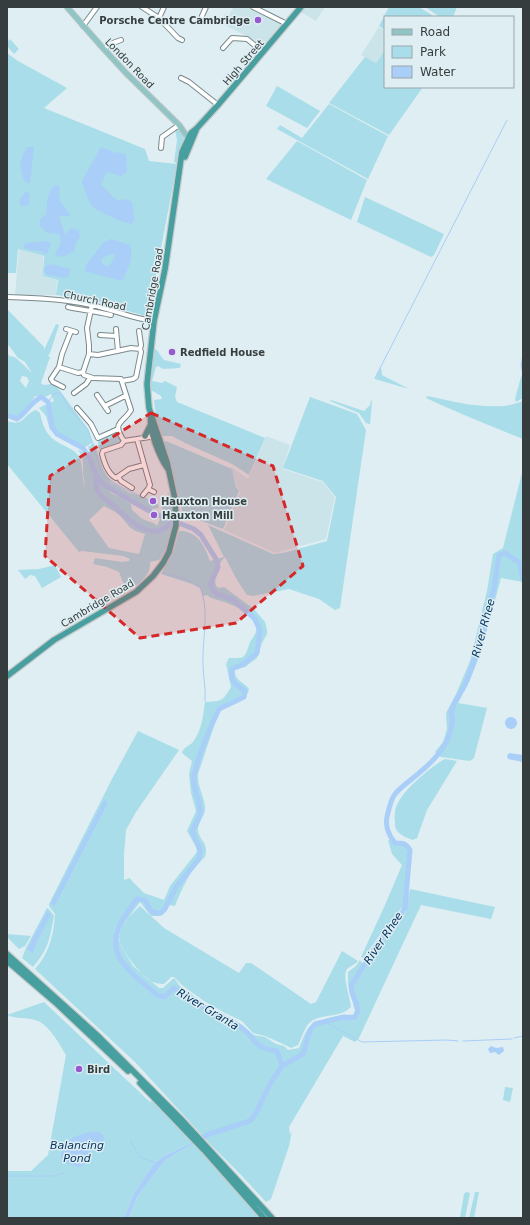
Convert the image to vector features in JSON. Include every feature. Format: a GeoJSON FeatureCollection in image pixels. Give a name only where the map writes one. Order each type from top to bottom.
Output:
{"type":"FeatureCollection","features":[{"type":"Feature","properties":{"kind":"highway","name":"High Street"},"geometry":{"type":"LineString","coordinates":[[191,135],[301,7]]}},
{"type":"Feature","properties":{"kind":"highway","name":"Cambridge Road"},"geometry":{"type":"LineString","coordinates":[[7,676],[54,640],[127,598],[148,582],[159,569],[171,548],[176,519],[175,499],[168,469],[163,463],[151,416],[148,402],[147,384],[154,321],[165,269],[181,165],[191,135]]}},
{"type":"Feature","properties":{"kind":"highway","name":"Cambridge Road"},"geometry":{"type":"LineString","coordinates":[[151,416],[151,424],[156,434]]}},
{"type":"Feature","properties":{"kind":"highway"},"geometry":{"type":"LineString","coordinates":[[144,437],[151,424]]}},
{"type":"Feature","properties":{"kind":"highway"},"geometry":{"type":"LineString","coordinates":[[7,954],[97,1035],[272,1218]]}},
{"type":"Feature","properties":{"kind":"highway"},"geometry":{"type":"LineString","coordinates":[[7,961],[57,1004],[192,1133]]}},
{"type":"Feature","properties":{"kind":"highway"},"geometry":{"type":"LineString","coordinates":[[206,1148],[264,1218]]}},
{"type":"Feature","properties":{"kind":"main road","name":"London Road"},"geometry":{"type":"LineString","coordinates":[[67,7],[126,73],[191,135]]}},
{"type":"Feature","properties":{"kind":"street"},"geometry":{"type":"LineString","coordinates":[[83,26],[97,7]]}},
{"type":"Feature","properties":{"kind":"street"},"geometry":{"type":"LineString","coordinates":[[142,7],[149,9],[178,38],[182,40]]}},
{"type":"Feature","properties":{"kind":"street"},"geometry":{"type":"LineString","coordinates":[[159,18],[164,7]]}},
{"type":"Feature","properties":{"kind":"street"},"geometry":{"type":"LineString","coordinates":[[202,16],[206,7]]}},
{"type":"Feature","properties":{"kind":"street"},"geometry":{"type":"LineString","coordinates":[[253,7],[287,24]]}},
{"type":"Feature","properties":{"kind":"street"},"geometry":{"type":"LineString","coordinates":[[223,48],[232,38],[247,39],[263,52]]}},
{"type":"Feature","properties":{"kind":"street"},"geometry":{"type":"LineString","coordinates":[[104,49],[110,44],[121,40]]}},
{"type":"Feature","properties":{"kind":"street"},"geometry":{"type":"LineString","coordinates":[[189,82],[192,77]]}},
{"type":"Feature","properties":{"kind":"street"},"geometry":{"type":"LineString","coordinates":[[181,78],[189,82],[218,105]]}},
{"type":"Feature","properties":{"kind":"street"},"geometry":{"type":"LineString","coordinates":[[161,148],[162,138],[181,127]]}},
{"type":"Feature","properties":{"kind":"street","name":"Church Road"},"geometry":{"type":"LineString","coordinates":[[7,297],[58,300],[92,305],[154,321]]}},
{"type":"Feature","properties":{"kind":"street"},"geometry":{"type":"LineString","coordinates":[[83,372],[89,354],[87,328],[89,312],[92,305]]}},
{"type":"Feature","properties":{"kind":"street"},"geometry":{"type":"LineString","coordinates":[[68,307],[111,315]]}},
{"type":"Feature","properties":{"kind":"street"},"geometry":{"type":"LineString","coordinates":[[62,387],[53,382],[51,379],[59,367],[62,354],[73,331],[66,329]]}},
{"type":"Feature","properties":{"kind":"street"},"geometry":{"type":"LineString","coordinates":[[116,329],[118,351]]}},
{"type":"Feature","properties":{"kind":"street"},"geometry":{"type":"LineString","coordinates":[[122,381],[136,377],[141,352],[139,331]]}},
{"type":"Feature","properties":{"kind":"street"},"geometry":{"type":"LineString","coordinates":[[100,335],[116,336]]}},
{"type":"Feature","properties":{"kind":"street"},"geometry":{"type":"LineString","coordinates":[[89,354],[98,355],[131,348],[140,349]]}},
{"type":"Feature","properties":{"kind":"street"},"geometry":{"type":"LineString","coordinates":[[59,367],[78,373],[83,372]]}},
{"type":"Feature","properties":{"kind":"street"},"geometry":{"type":"LineString","coordinates":[[83,372],[84,375],[90,378],[121,378],[125,396],[131,410],[120,422],[118,429],[124,441]]}},
{"type":"Feature","properties":{"kind":"street"},"geometry":{"type":"LineString","coordinates":[[74,393],[86,384],[90,378]]}},
{"type":"Feature","properties":{"kind":"street"},"geometry":{"type":"LineString","coordinates":[[97,395],[108,411]]}},
{"type":"Feature","properties":{"kind":"street"},"geometry":{"type":"LineString","coordinates":[[105,406],[125,396]]}},
{"type":"Feature","properties":{"kind":"street"},"geometry":{"type":"LineString","coordinates":[[77,408],[91,424],[98,438],[118,429]]}},
{"type":"Feature","properties":{"kind":"street"},"geometry":{"type":"LineString","coordinates":[[132,488],[119,478],[113,477],[109,472],[102,454],[103,451],[121,445],[124,441],[156,434]]}},
{"type":"Feature","properties":{"kind":"street"},"geometry":{"type":"LineString","coordinates":[[137,439],[150,485],[143,495]]}},
{"type":"Feature","properties":{"kind":"street"},"geometry":{"type":"LineString","coordinates":[[119,478],[129,469],[144,465]]}},
{"type":"Feature","properties":{"kind":"street"},"geometry":{"type":"LineString","coordinates":[[148,489],[154,492]]}},
{"type":"Feature","properties":{"kind":"highlighted area"},"geometry":{"type":"Polygon","coordinates":[[[151,413],[273,466],[303,566],[236,623],[140,638],[45,556],[50,476],[151,413]]]}},
{"type":"Feature","properties":{"kind":"shaded area"},"geometry":{"type":"Polygon","coordinates":[[[233,7],[248,7],[281,24],[264,45],[221,23],[225,14],[229,16],[233,7]]]}},
{"type":"Feature","properties":{"kind":"shaded area"},"geometry":{"type":"Polygon","coordinates":[[[305,7],[325,7],[316,21],[301,12],[305,7]]]}},
{"type":"Feature","properties":{"kind":"shaded area"},"geometry":{"type":"Polygon","coordinates":[[[379,27],[384,30],[384,51],[376,63],[361,55],[379,27]]]}},
{"type":"Feature","properties":{"kind":"shaded area"},"geometry":{"type":"Polygon","coordinates":[[[19,249],[43,256],[43,276],[57,280],[56,295],[15,295],[19,249]]]}},
{"type":"Feature","properties":{"kind":"shaded area"},"geometry":{"type":"Polygon","coordinates":[[[266,436],[290,445],[283,469],[323,482],[335,497],[326,539],[275,553],[224,530],[240,492],[231,467],[248,479],[266,436]]]}},
{"type":"Feature","properties":{"kind":"green space"},"geometry":{"type":"Polygon","coordinates":[[[389,7],[419,7],[433,16],[384,16],[389,7]]]}},
{"type":"Feature","properties":{"kind":"green space"},"geometry":{"type":"Polygon","coordinates":[[[425,7],[457,7],[453,16],[438,16],[425,7]]]}},
{"type":"Feature","properties":{"kind":"green space"},"geometry":{"type":"Polygon","coordinates":[[[384,16],[384,29],[379,26],[384,16]]]}},
{"type":"Feature","properties":{"kind":"green space"},"geometry":{"type":"Polygon","coordinates":[[[10,39],[19,49],[14,54],[7,46],[7,42],[10,39]]]}},
{"type":"Feature","properties":{"kind":"green space"},"geometry":{"type":"Polygon","coordinates":[[[384,51],[384,88],[422,88],[389,135],[329,103],[365,57],[376,63],[384,51]]]}},
{"type":"Feature","properties":{"kind":"green space"},"geometry":{"type":"Polygon","coordinates":[[[7,53],[18,61],[67,88],[44,108],[145,149],[149,161],[177,164],[148,317],[89,299],[56,295],[58,280],[43,276],[44,256],[18,249],[16,273],[7,273],[7,53]]]}},
{"type":"Feature","properties":{"kind":"green space"},"geometry":{"type":"Polygon","coordinates":[[[277,86],[320,111],[307,128],[266,106],[277,86]]]}},
{"type":"Feature","properties":{"kind":"green space"},"geometry":{"type":"Polygon","coordinates":[[[329,104],[388,136],[368,179],[277,129],[280,125],[302,138],[329,104]]]}},
{"type":"Feature","properties":{"kind":"green space"},"geometry":{"type":"Polygon","coordinates":[[[177,127],[183,132],[184,137],[178,163],[174,162],[177,140],[175,129],[177,127]]]}},
{"type":"Feature","properties":{"kind":"green space"},"geometry":{"type":"Polygon","coordinates":[[[297,141],[367,180],[351,220],[266,179],[297,141]]]}},
{"type":"Feature","properties":{"kind":"green space"},"geometry":{"type":"Polygon","coordinates":[[[365,197],[444,234],[434,255],[431,257],[357,222],[365,197]]]}},
{"type":"Feature","properties":{"kind":"green space"},"geometry":{"type":"Polygon","coordinates":[[[7,309],[44,347],[44,350],[56,324],[59,325],[48,356],[50,357],[41,383],[44,385],[52,384],[58,388],[88,429],[93,442],[86,447],[81,447],[72,443],[58,433],[50,430],[46,416],[39,408],[54,401],[51,394],[45,397],[35,396],[25,411],[17,417],[7,413],[7,352],[10,357],[16,358],[32,373],[25,362],[18,358],[7,344],[7,309]],[[22,376],[20,381],[26,388],[29,381],[27,377],[22,376]]]}},
{"type":"Feature","properties":{"kind":"green space"},"geometry":{"type":"Polygon","coordinates":[[[156,349],[164,360],[181,364],[180,368],[163,369],[158,366],[156,367],[152,381],[162,383],[165,381],[177,387],[175,397],[177,402],[265,438],[249,475],[232,464],[172,436],[161,436],[156,417],[154,400],[162,399],[161,396],[151,390],[150,378],[153,351],[156,349]]]}},
{"type":"Feature","properties":{"kind":"green space"},"geometry":{"type":"Polygon","coordinates":[[[381,367],[382,375],[409,389],[375,379],[381,367]]]}},
{"type":"Feature","properties":{"kind":"green space"},"geometry":{"type":"Polygon","coordinates":[[[523,375],[523,398],[516,402],[515,399],[521,377],[523,375]]]}},
{"type":"Feature","properties":{"kind":"green space"},"geometry":{"type":"Polygon","coordinates":[[[427,396],[488,406],[500,406],[523,401],[523,439],[438,404],[426,398],[427,396]]]}},
{"type":"Feature","properties":{"kind":"green space"},"geometry":{"type":"Polygon","coordinates":[[[310,397],[357,414],[366,430],[340,608],[335,610],[319,599],[289,589],[253,596],[247,595],[225,557],[220,563],[215,575],[217,587],[224,587],[254,609],[265,622],[267,634],[257,658],[245,667],[235,669],[237,678],[249,689],[247,694],[241,700],[219,711],[198,774],[205,810],[198,831],[206,848],[205,857],[195,867],[183,886],[175,906],[169,905],[160,916],[151,916],[140,902],[121,928],[118,938],[133,966],[159,988],[163,988],[174,978],[180,986],[216,1012],[254,1035],[265,1037],[276,1044],[284,1046],[288,1050],[299,1048],[307,1030],[318,1022],[336,1016],[353,1015],[355,1011],[348,983],[348,972],[356,966],[360,960],[363,964],[369,959],[405,914],[410,889],[495,907],[491,919],[421,905],[359,1038],[355,1042],[343,1036],[289,1127],[290,1135],[292,1131],[289,1146],[271,1199],[266,1202],[211,1145],[135,1062],[35,969],[44,957],[52,936],[55,914],[49,904],[138,731],[179,750],[136,812],[126,830],[124,880],[130,878],[144,893],[164,900],[170,886],[197,852],[196,847],[187,831],[196,811],[191,793],[189,774],[192,761],[182,753],[184,749],[193,742],[198,732],[202,723],[205,702],[218,701],[226,696],[231,687],[226,664],[229,658],[241,658],[245,655],[256,633],[256,628],[250,616],[238,608],[211,598],[207,595],[203,596],[200,588],[192,584],[161,574],[174,550],[179,531],[185,531],[195,536],[206,550],[210,561],[224,557],[208,525],[273,554],[283,553],[327,541],[336,497],[323,481],[283,468],[310,397]]]}},
{"type":"Feature","properties":{"kind":"green space"},"geometry":{"type":"Polygon","coordinates":[[[331,400],[364,411],[370,405],[371,400],[370,424],[366,423],[359,413],[330,401],[331,400]]]}},
{"type":"Feature","properties":{"kind":"green space"},"geometry":{"type":"Polygon","coordinates":[[[36,410],[40,413],[43,425],[51,437],[78,455],[81,462],[85,488],[83,460],[78,450],[82,451],[91,458],[88,447],[94,443],[104,471],[111,482],[130,493],[144,497],[158,504],[159,508],[152,509],[148,512],[144,508],[131,502],[119,492],[109,489],[111,493],[131,504],[132,510],[145,520],[154,523],[157,526],[162,515],[162,505],[167,498],[168,492],[171,499],[173,517],[167,546],[159,560],[150,562],[150,567],[145,577],[126,592],[121,594],[124,585],[119,572],[107,567],[93,564],[95,558],[122,562],[129,561],[130,559],[123,556],[82,551],[79,552],[7,464],[7,421],[17,423],[36,410]],[[104,506],[89,520],[109,548],[139,554],[145,534],[133,530],[119,515],[104,506]]]}},
{"type":"Feature","properties":{"kind":"green space"},"geometry":{"type":"Polygon","coordinates":[[[116,431],[121,443],[103,448],[101,450],[98,447],[98,440],[116,431]]]}},
{"type":"Feature","properties":{"kind":"green space"},"geometry":{"type":"Polygon","coordinates":[[[166,441],[232,469],[236,487],[239,491],[223,529],[183,514],[163,442],[166,441]]]}},
{"type":"Feature","properties":{"kind":"green space"},"geometry":{"type":"Polygon","coordinates":[[[523,469],[523,582],[501,578],[482,649],[470,680],[458,703],[487,708],[474,758],[470,761],[441,757],[435,752],[443,742],[447,729],[446,713],[470,661],[487,591],[493,554],[503,548],[523,469]]]}},
{"type":"Feature","properties":{"kind":"green space"},"geometry":{"type":"Polygon","coordinates":[[[55,565],[61,577],[42,588],[35,576],[30,575],[25,579],[18,570],[39,569],[55,565]]]}},
{"type":"Feature","properties":{"kind":"green space"},"geometry":{"type":"Polygon","coordinates":[[[445,759],[457,761],[427,810],[417,838],[413,840],[402,835],[398,832],[395,826],[395,813],[398,803],[413,784],[434,766],[445,759]]]}},
{"type":"Feature","properties":{"kind":"green space"},"geometry":{"type":"Polygon","coordinates":[[[388,840],[393,843],[405,845],[408,849],[406,888],[403,906],[363,958],[361,957],[402,865],[392,854],[388,840]]]}},
{"type":"Feature","properties":{"kind":"green space"},"geometry":{"type":"Polygon","coordinates":[[[140,906],[164,928],[239,973],[246,963],[251,963],[311,1004],[316,1002],[342,951],[358,961],[348,968],[345,974],[351,1007],[342,1013],[317,1018],[310,1022],[298,1045],[291,1048],[265,1036],[253,1033],[242,1021],[204,1001],[183,986],[174,977],[171,977],[164,984],[156,983],[149,980],[141,972],[122,948],[119,937],[124,924],[140,906]]]}},
{"type":"Feature","properties":{"kind":"green space"},"geometry":{"type":"Polygon","coordinates":[[[47,908],[54,916],[51,931],[48,943],[42,955],[33,967],[22,958],[47,908]]]}},
{"type":"Feature","properties":{"kind":"green space"},"geometry":{"type":"Polygon","coordinates":[[[7,934],[31,936],[25,946],[19,949],[7,937],[7,934]]]}},
{"type":"Feature","properties":{"kind":"green space"},"geometry":{"type":"Polygon","coordinates":[[[44,1002],[150,1102],[153,1100],[193,1142],[164,1156],[152,1166],[133,1195],[126,1214],[122,1218],[7,1218],[7,1171],[31,1171],[48,1155],[66,1055],[53,1034],[40,1022],[32,1019],[7,1015],[44,1002]]]}},
{"type":"Feature","properties":{"kind":"green space"},"geometry":{"type":"Polygon","coordinates":[[[505,1087],[513,1088],[510,1102],[503,1100],[505,1087]]]}},
{"type":"Feature","properties":{"kind":"green space"},"geometry":{"type":"Polygon","coordinates":[[[194,1143],[234,1187],[259,1218],[129,1218],[137,1197],[159,1168],[167,1159],[194,1143]]]}},
{"type":"Feature","properties":{"kind":"green space"},"geometry":{"type":"Polygon","coordinates":[[[466,1192],[470,1193],[465,1218],[460,1218],[464,1194],[466,1192]]]}},
{"type":"Feature","properties":{"kind":"green space"},"geometry":{"type":"Polygon","coordinates":[[[475,1192],[479,1192],[474,1218],[469,1218],[475,1192]]]}},
{"type":"Feature","properties":{"kind":"water"},"geometry":{"type":"Polygon","coordinates":[[[27,147],[34,147],[30,183],[26,183],[23,178],[20,165],[22,156],[27,147]]]}},
{"type":"Feature","properties":{"kind":"water"},"geometry":{"type":"Polygon","coordinates":[[[101,147],[114,152],[126,154],[127,172],[121,176],[107,172],[101,184],[113,197],[119,201],[126,199],[132,202],[135,220],[131,224],[118,220],[95,209],[90,203],[82,183],[101,147]]]}},
{"type":"Feature","properties":{"kind":"water"},"geometry":{"type":"Polygon","coordinates":[[[56,185],[60,187],[60,200],[70,216],[59,216],[65,234],[71,228],[79,230],[80,237],[74,251],[65,256],[59,257],[55,254],[61,242],[59,234],[47,233],[39,225],[41,218],[46,215],[50,190],[56,185]]]}},
{"type":"Feature","properties":{"kind":"water"},"geometry":{"type":"Polygon","coordinates":[[[25,192],[28,192],[30,195],[29,205],[20,206],[20,200],[25,192]]]}},
{"type":"Feature","properties":{"kind":"water"},"geometry":{"type":"Polygon","coordinates":[[[111,239],[130,245],[131,259],[122,281],[84,271],[86,265],[104,242],[111,239]],[[114,254],[105,256],[101,260],[107,267],[115,257],[114,254]]]}},
{"type":"Feature","properties":{"kind":"water"},"geometry":{"type":"Polygon","coordinates":[[[47,241],[51,243],[47,254],[41,251],[33,251],[24,248],[26,243],[47,241]]]}},
{"type":"Feature","properties":{"kind":"water"},"geometry":{"type":"Polygon","coordinates":[[[51,264],[70,269],[69,275],[66,278],[47,275],[43,270],[46,266],[51,264]]]}},
{"type":"Feature","properties":{"kind":"water"},"geometry":{"type":"Polygon","coordinates":[[[509,717],[513,717],[517,723],[513,729],[509,729],[505,725],[505,721],[509,717]]]}},
{"type":"Feature","properties":{"kind":"water"},"geometry":{"type":"Polygon","coordinates":[[[509,753],[523,755],[523,762],[508,759],[507,756],[509,753]]]}},
{"type":"Feature","properties":{"kind":"water"},"geometry":{"type":"Polygon","coordinates":[[[104,800],[108,802],[54,907],[51,903],[104,800]]]}},
{"type":"Feature","properties":{"kind":"water"},"geometry":{"type":"Polygon","coordinates":[[[47,912],[51,914],[37,941],[33,953],[27,949],[47,912]]]}},
{"type":"Feature","properties":{"kind":"water"},"geometry":{"type":"Polygon","coordinates":[[[491,1046],[496,1048],[503,1047],[504,1051],[499,1055],[495,1052],[490,1053],[488,1049],[491,1046]]]}},
{"type":"Feature","properties":{"kind":"water","name":"Balancing Pond"},"geometry":{"type":"Polygon","coordinates":[[[91,1132],[99,1132],[103,1135],[104,1142],[92,1150],[83,1165],[72,1165],[61,1158],[64,1146],[70,1139],[91,1132]]]}},
{"type":"Feature","properties":{"kind":"water"},"geometry":{"type":"Polygon","coordinates":[[[193,1142],[194,1143],[167,1159],[137,1197],[129,1218],[122,1218],[126,1214],[133,1195],[152,1166],[164,1156],[193,1142]]]}},
{"type":"Feature","properties":{"kind":"waterway"},"geometry":{"type":"LineString","coordinates":[[375,378],[507,120]]}},
{"type":"Feature","properties":{"kind":"waterway"},"geometry":{"type":"LineString","coordinates":[[523,355],[521,365],[523,374]]}},
{"type":"Feature","properties":{"kind":"waterway"},"geometry":{"type":"LineString","coordinates":[[48,402],[55,393],[61,393],[67,405],[88,430],[102,474],[117,485],[148,500]]}},
{"type":"Feature","properties":{"kind":"waterway","name":"River Granta"},"geometry":{"type":"LineString","coordinates":[[7,415],[17,419],[41,397],[48,402],[52,427],[57,434],[83,448],[90,459],[96,475],[103,484],[153,513],[194,529],[201,535],[216,559],[218,567],[210,585],[216,594],[232,599],[254,618],[260,630],[257,653],[242,665],[232,669],[233,680],[245,691],[244,697],[219,709],[196,767],[193,780],[200,814],[192,831],[200,849],[199,859],[176,887],[165,909],[161,913],[152,912],[145,900],[137,899],[120,925],[116,937],[116,947],[119,957],[125,965],[157,995],[164,997],[174,988],[176,989],[184,996],[235,1023],[263,1048],[277,1051],[282,1066]]}},
{"type":"Feature","properties":{"kind":"waterway","name":"River Granta"},"geometry":{"type":"LineString","coordinates":[[96,476],[98,492],[104,499],[112,504],[133,523],[148,530],[155,531],[163,529],[170,524],[171,520]]}},
{"type":"Feature","properties":{"kind":"waterway","name":"River Rhee"},"geometry":{"type":"LineString","coordinates":[[197,1141],[209,1134],[250,1121],[256,1113],[270,1084],[282,1066],[303,1054],[310,1030],[315,1024],[344,1017],[355,1017],[358,1011],[351,986],[376,946],[405,907],[410,850],[404,844],[395,843],[389,834],[387,820],[391,802],[395,794],[425,768],[444,747],[452,725],[451,712],[465,685],[475,659],[494,588],[499,555],[505,553],[520,563],[523,579]]}},
{"type":"Feature","properties":{"kind":"waterway"},"geometry":{"type":"LineString","coordinates":[[163,573],[186,579],[200,587],[203,596],[205,606],[203,654],[205,701]]}},
{"type":"Feature","properties":{"kind":"waterway"},"geometry":{"type":"LineString","coordinates":[[325,1022],[362,1042],[458,1041]]}},
{"type":"Feature","properties":{"kind":"waterway"},"geometry":{"type":"LineString","coordinates":[[514,1038],[523,1036]]}},
{"type":"Feature","properties":{"kind":"waterway"},"geometry":{"type":"LineString","coordinates":[[463,1041],[512,1039]]}},
{"type":"Feature","properties":{"kind":"waterway"},"geometry":{"type":"LineString","coordinates":[[130,1141],[140,1157],[156,1163]]}},
{"type":"Feature","properties":{"kind":"waterway"},"geometry":{"type":"LineString","coordinates":[[7,1176],[53,1176],[64,1173]]}},
{"type":"Feature","properties":{"kind":"place","name":"Porsche Centre Cambridge"},"geometry":{"type":"Point","coordinates":[258,20]}},
{"type":"Feature","properties":{"kind":"place","name":"Redfield House"},"geometry":{"type":"Point","coordinates":[172,352]}},
{"type":"Feature","properties":{"kind":"place","name":"Hauxton House"},"geometry":{"type":"Point","coordinates":[153,501]}},
{"type":"Feature","properties":{"kind":"place","name":"Hauxton Mill"},"geometry":{"type":"Point","coordinates":[154,515]}},
{"type":"Feature","properties":{"kind":"place","name":"Bird"},"geometry":{"type":"Point","coordinates":[79,1069]}}]}
